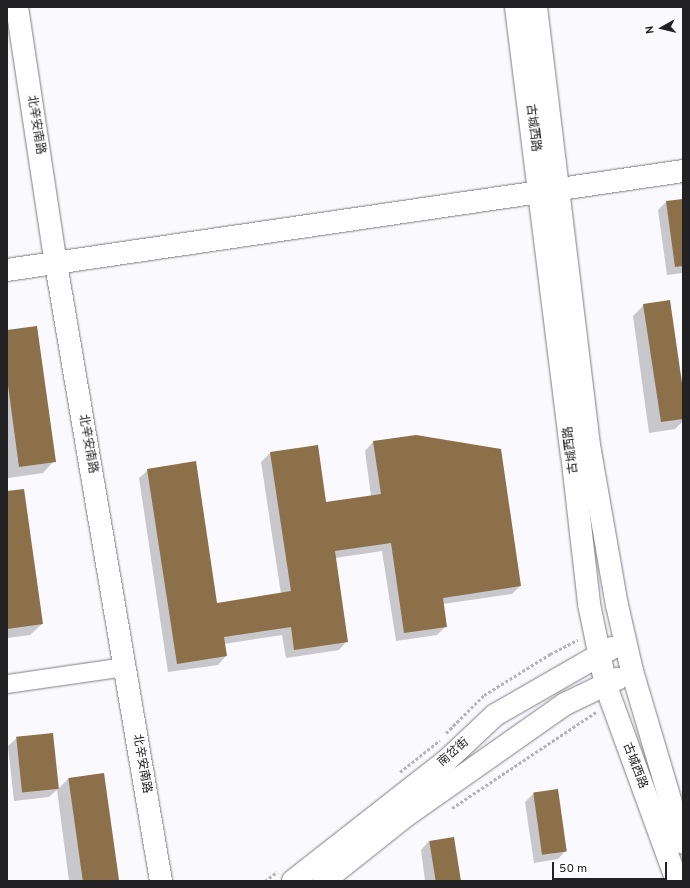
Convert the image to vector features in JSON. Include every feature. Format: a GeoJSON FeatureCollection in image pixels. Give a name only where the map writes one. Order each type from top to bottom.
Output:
{"type":"FeatureCollection","features":[{"type":"Feature","properties":{"kind":"main road","name":"北辛安南路"},"geometry":{"type":"LineString","coordinates":[[17,7],[56,264],[161,881]]}},
{"type":"Feature","properties":{"kind":"main road","name":"古城西路"},"geometry":{"type":"LineString","coordinates":[[516,7],[549,190],[616,605],[626,641],[632,671],[683,843]]}},
{"type":"Feature","properties":{"kind":"main road","name":"古城西路"},"geometry":{"type":"LineString","coordinates":[[536,7],[549,190],[589,604],[609,695],[677,881]]}},
{"type":"Feature","properties":{"kind":"main road"},"geometry":{"type":"LineString","coordinates":[[7,270],[683,171]]}},
{"type":"Feature","properties":{"kind":"main road","name":"南岔街"},"geometry":{"type":"LineString","coordinates":[[293,881],[444,762],[495,715],[626,641]]}},
{"type":"Feature","properties":{"kind":"main road","name":"南岔街"},"geometry":{"type":"LineString","coordinates":[[324,881],[407,815],[559,709],[609,695],[632,671]]}},
{"type":"Feature","properties":{"kind":"street"},"geometry":{"type":"LineString","coordinates":[[7,684],[125,667]]}},
{"type":"Feature","properties":{"kind":"path"},"geometry":{"type":"LineString","coordinates":[[449,810],[570,727],[609,695]]}},
{"type":"Feature","properties":{"kind":"building"},"geometry":{"type":"Polygon","coordinates":[[[683,199],[683,266],[675,267],[666,201],[683,199]]]}},
{"type":"Feature","properties":{"kind":"building"},"geometry":{"type":"Polygon","coordinates":[[[670,300],[683,390],[683,419],[661,422],[643,304],[670,300]]]}},
{"type":"Feature","properties":{"kind":"building"},"geometry":{"type":"Polygon","coordinates":[[[37,326],[56,462],[19,467],[7,378],[7,330],[37,326]]]}},
{"type":"Feature","properties":{"kind":"building"},"geometry":{"type":"Polygon","coordinates":[[[416,435],[501,449],[521,586],[443,598],[447,627],[404,633],[391,543],[335,551],[348,642],[294,650],[291,627],[224,637],[227,656],[177,664],[147,469],[196,461],[217,603],[291,591],[270,452],[318,445],[326,502],[381,494],[373,441],[416,435]]]}},
{"type":"Feature","properties":{"kind":"building"},"geometry":{"type":"Polygon","coordinates":[[[24,489],[43,624],[7,629],[7,491],[24,489]]]}},
{"type":"Feature","properties":{"kind":"building"},"geometry":{"type":"Polygon","coordinates":[[[53,733],[59,789],[22,793],[16,737],[53,733]]]}},
{"type":"Feature","properties":{"kind":"building"},"geometry":{"type":"Polygon","coordinates":[[[104,773],[119,881],[83,881],[68,778],[104,773]]]}},
{"type":"Feature","properties":{"kind":"building"},"geometry":{"type":"Polygon","coordinates":[[[558,789],[567,851],[542,855],[533,792],[558,789]]]}},
{"type":"Feature","properties":{"kind":"building"},"geometry":{"type":"Polygon","coordinates":[[[454,837],[461,881],[436,881],[429,841],[454,837]]]}}]}
